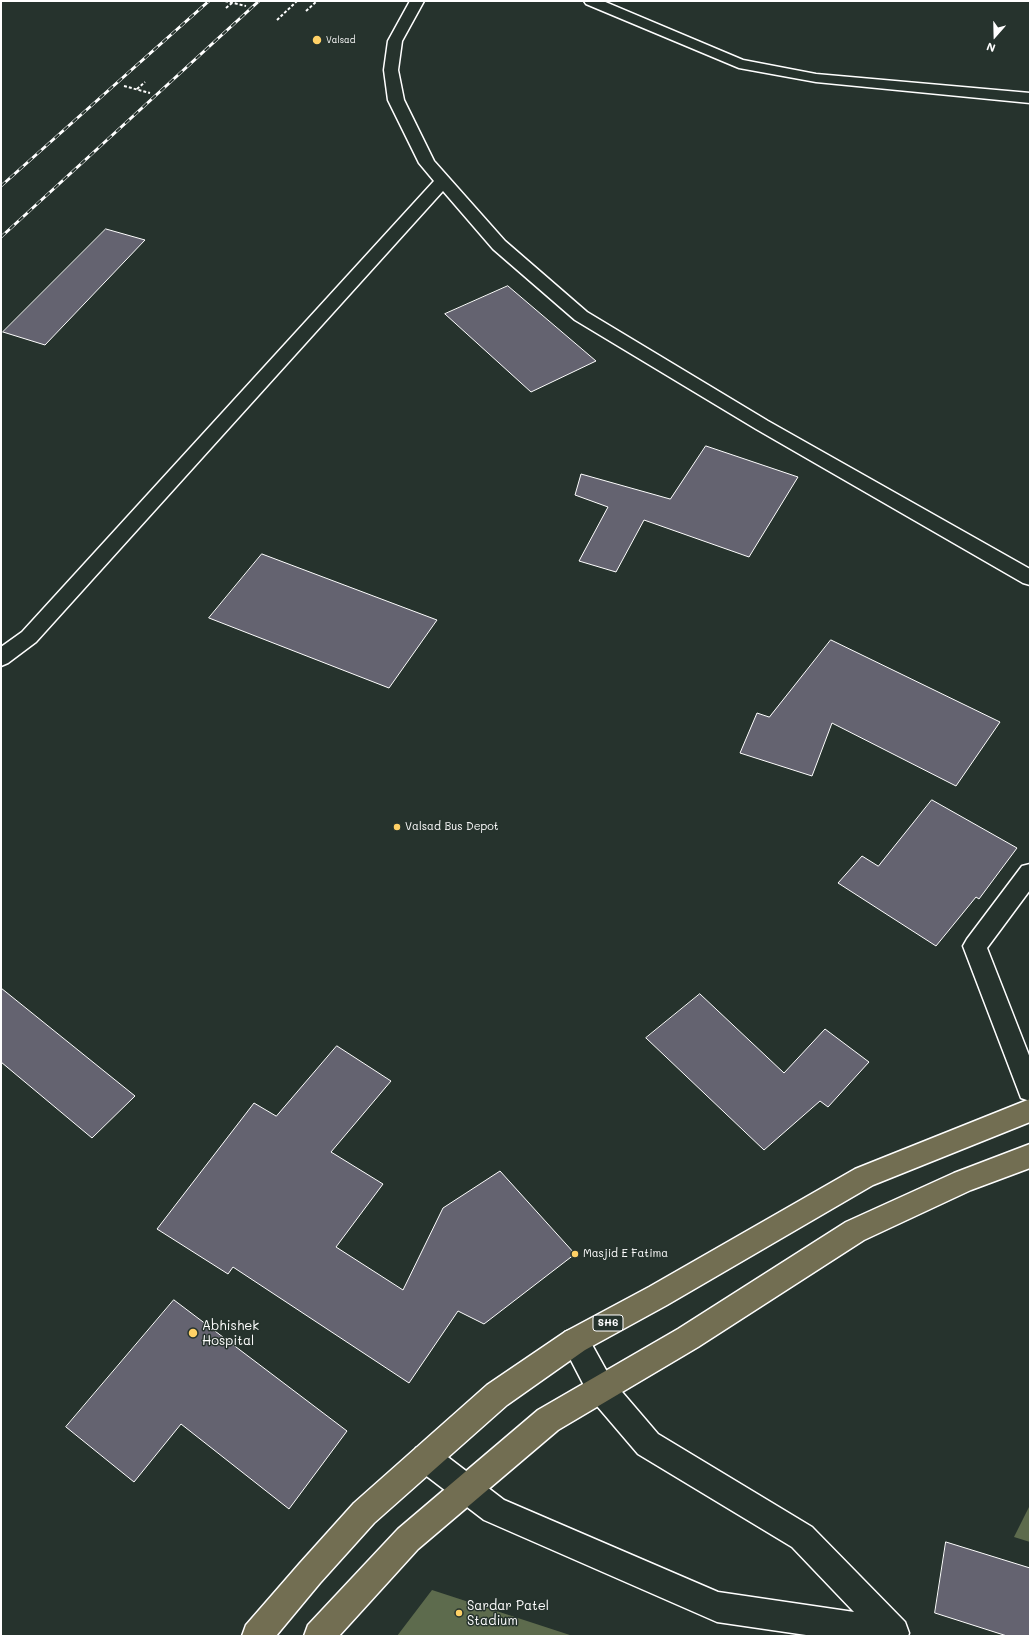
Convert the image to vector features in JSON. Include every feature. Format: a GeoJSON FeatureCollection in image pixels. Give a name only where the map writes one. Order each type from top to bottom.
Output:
{"type":"FeatureCollection","features":[{"type":"Feature","properties":{"kind":"main road","name":"SH6"},"geometry":{"type":"LineString","coordinates":[[257,1636],[310,1573],[364,1513],[497,1395],[575,1341],[658,1296],[864,1177],[1030,1110]]}},
{"type":"Feature","properties":{"kind":"main road"},"geometry":{"type":"LineString","coordinates":[[319,1636],[408,1539],[548,1420],[688,1338],[855,1231],[962,1181],[1030,1156]]}},
{"type":"Feature","properties":{"kind":"street"},"geometry":{"type":"LineString","coordinates":[[417,1],[395,41],[391,70],[396,100],[427,163],[499,245],[581,316],[762,425],[1030,578]]}},
{"type":"Feature","properties":{"kind":"street"},"geometry":{"type":"LineString","coordinates":[[591,1],[738,64],[816,78],[1030,98]]}},
{"type":"Feature","properties":{"kind":"street"},"geometry":{"type":"LineString","coordinates":[[1,658],[30,637],[443,181]]}},
{"type":"Feature","properties":{"kind":"street"},"geometry":{"type":"LineString","coordinates":[[1030,873],[975,946],[1030,1090]]}},
{"type":"Feature","properties":{"kind":"street"},"geometry":{"type":"LineString","coordinates":[[575,1341],[601,1389],[648,1444],[802,1537],[899,1634]]}},
{"type":"Feature","properties":{"kind":"street"},"geometry":{"type":"LineString","coordinates":[[426,1458],[494,1510],[717,1607],[899,1634]]}},
{"type":"Feature","properties":{"kind":"path"},"geometry":{"type":"LineString","coordinates":[[225,1],[246,6]]}},
{"type":"Feature","properties":{"kind":"path"},"geometry":{"type":"LineString","coordinates":[[277,20],[297,1]]}},
{"type":"Feature","properties":{"kind":"path"},"geometry":{"type":"LineString","coordinates":[[306,11],[317,1]]}},
{"type":"Feature","properties":{"kind":"path"},"geometry":{"type":"LineString","coordinates":[[226,8],[232,3]]}},
{"type":"Feature","properties":{"kind":"path"},"geometry":{"type":"LineString","coordinates":[[136,90],[145,82]]}},
{"type":"Feature","properties":{"kind":"path"},"geometry":{"type":"LineString","coordinates":[[124,86],[150,93]]}},
{"type":"Feature","properties":{"kind":"green space"},"geometry":{"type":"Polygon","coordinates":[[[1030,1505],[1030,1542],[1014,1537],[1030,1505]]]}},
{"type":"Feature","properties":{"kind":"green space","name":"Sardar Patel Stadium"},"geometry":{"type":"Polygon","coordinates":[[[432,1590],[573,1636],[397,1636],[432,1590]]]}},
{"type":"Feature","properties":{"kind":"building"},"geometry":{"type":"Polygon","coordinates":[[[106,229],[145,240],[45,345],[3,332],[106,229]]]}},
{"type":"Feature","properties":{"kind":"building"},"geometry":{"type":"Polygon","coordinates":[[[508,286],[596,361],[531,392],[445,314],[508,286]]]}},
{"type":"Feature","properties":{"kind":"building"},"geometry":{"type":"Polygon","coordinates":[[[706,446],[798,477],[749,557],[644,520],[616,572],[579,561],[608,507],[575,495],[581,474],[670,499],[706,446]]]}},
{"type":"Feature","properties":{"kind":"building"},"geometry":{"type":"Polygon","coordinates":[[[262,554],[437,620],[389,688],[209,618],[262,554]]]}},
{"type":"Feature","properties":{"kind":"building"},"geometry":{"type":"Polygon","coordinates":[[[831,640],[1000,722],[956,786],[832,723],[812,776],[740,753],[757,713],[769,717],[831,640]]]}},
{"type":"Feature","properties":{"kind":"building"},"geometry":{"type":"Polygon","coordinates":[[[932,800],[1017,848],[979,899],[976,897],[936,946],[838,883],[862,856],[878,866],[932,800]]]}},
{"type":"Feature","properties":{"kind":"building"},"geometry":{"type":"Polygon","coordinates":[[[1,988],[135,1096],[92,1138],[1,1062],[1,988]]]}},
{"type":"Feature","properties":{"kind":"building"},"geometry":{"type":"Polygon","coordinates":[[[700,994],[784,1073],[825,1029],[869,1062],[828,1107],[820,1101],[764,1150],[646,1038],[700,994]]]}},
{"type":"Feature","properties":{"kind":"building"},"geometry":{"type":"Polygon","coordinates":[[[337,1046],[391,1081],[331,1152],[383,1184],[336,1247],[403,1290],[443,1208],[500,1171],[575,1254],[484,1324],[458,1311],[409,1383],[233,1267],[228,1274],[157,1229],[254,1103],[276,1116],[337,1046]]]}},
{"type":"Feature","properties":{"kind":"building"},"geometry":{"type":"Polygon","coordinates":[[[174,1300],[347,1431],[289,1509],[181,1424],[134,1482],[66,1427],[174,1300]]]}},
{"type":"Feature","properties":{"kind":"building"},"geometry":{"type":"Polygon","coordinates":[[[946,1542],[1030,1568],[1030,1636],[1007,1636],[935,1613],[946,1542]]]}},
{"type":"Feature","properties":{"kind":"railway"},"geometry":{"type":"LineString","coordinates":[[1,186],[209,1]]}},
{"type":"Feature","properties":{"kind":"railway"},"geometry":{"type":"LineString","coordinates":[[1,237],[259,1]]}},
{"type":"Feature","properties":{"kind":"place","name":"Valsad"},"geometry":{"type":"Point","coordinates":[317,40]}},
{"type":"Feature","properties":{"kind":"place","name":"Valsad Bus Depot"},"geometry":{"type":"Point","coordinates":[397,827]}},
{"type":"Feature","properties":{"kind":"place","name":"Masjid E Fatima"},"geometry":{"type":"Point","coordinates":[575,1254]}},
{"type":"Feature","properties":{"kind":"place","name":"Abhishek Hospital"},"geometry":{"type":"Point","coordinates":[193,1333]}},
{"type":"Feature","properties":{"kind":"place","name":"Sardar Patel Stadium"},"geometry":{"type":"Point","coordinates":[459,1613]}}]}
